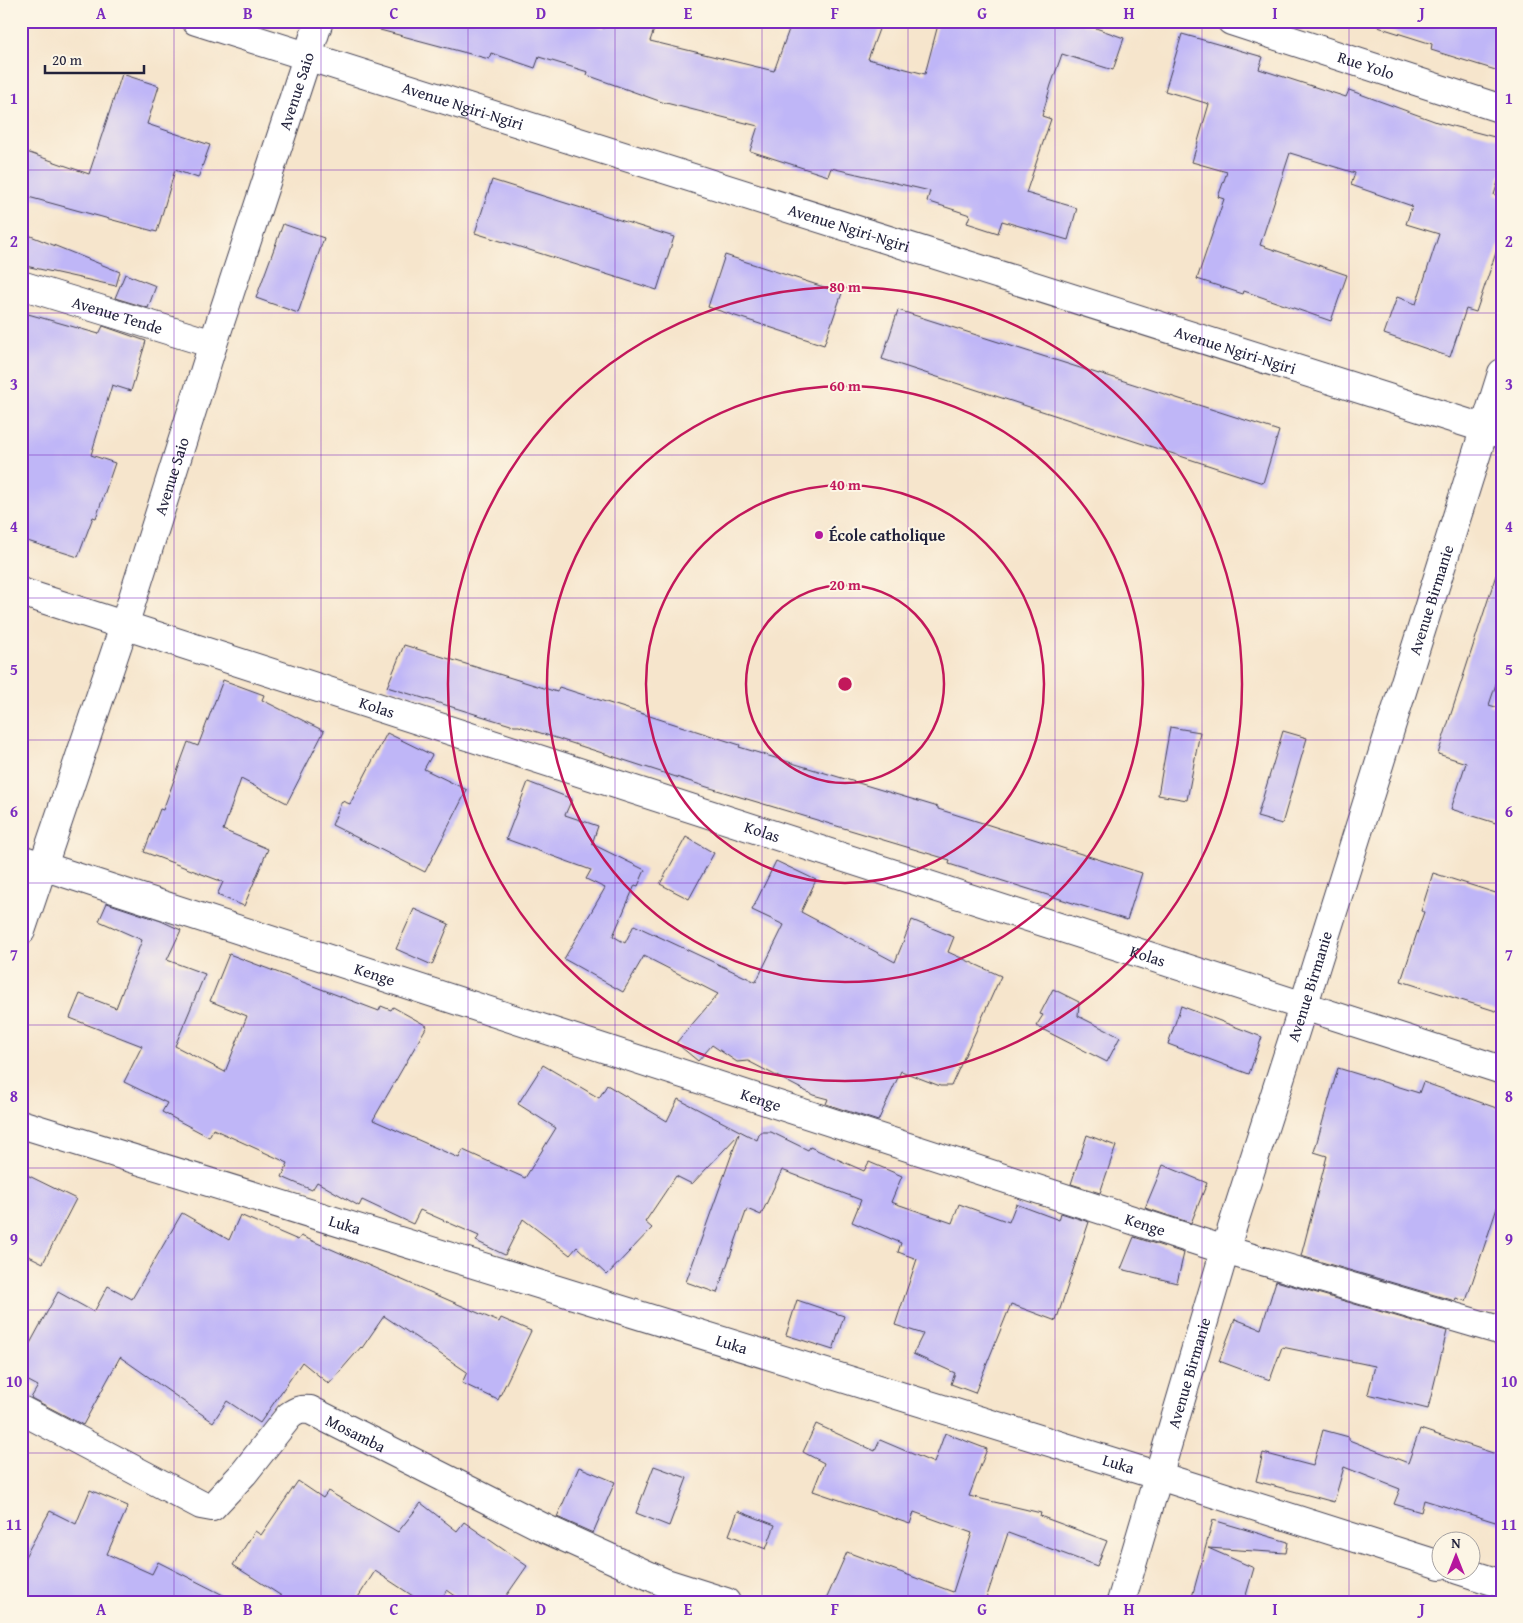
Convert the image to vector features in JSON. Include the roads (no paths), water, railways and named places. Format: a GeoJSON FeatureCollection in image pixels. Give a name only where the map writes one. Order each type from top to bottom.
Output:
{"type":"FeatureCollection","features":[{"type":"Feature","properties":{"kind":"street","name":"Avenue Ngiri-Ngiri"},"geometry":{"type":"LineString","coordinates":[[196,21],[1493,431]]}},
{"type":"Feature","properties":{"kind":"street","name":"Avenue Saio"},"geometry":{"type":"LineString","coordinates":[[21,931],[32,862],[124,626],[213,344],[319,21]]}},
{"type":"Feature","properties":{"kind":"street","name":"Rue Yolo"},"geometry":{"type":"LineString","coordinates":[[1231,21],[1502,109]]}},
{"type":"Feature","properties":{"kind":"street","name":"Avenue Tende"},"geometry":{"type":"LineString","coordinates":[[21,285],[213,344]]}},
{"type":"Feature","properties":{"kind":"street","name":"Avenue Birmanie"},"geometry":{"type":"LineString","coordinates":[[1121,1602],[1225,1250],[1493,431],[1502,373]]}},
{"type":"Feature","properties":{"kind":"street","name":"Kolas"},"geometry":{"type":"LineString","coordinates":[[21,592],[1502,1070]]}},
{"type":"Feature","properties":{"kind":"street","name":"Kenge"},"geometry":{"type":"LineString","coordinates":[[32,862],[1225,1250],[1502,1331]]}},
{"type":"Feature","properties":{"kind":"street","name":"Luka"},"geometry":{"type":"LineString","coordinates":[[21,1124],[1159,1476],[1430,1562]]}},
{"type":"Feature","properties":{"kind":"street","name":"Mosamba"},"geometry":{"type":"LineString","coordinates":[[21,1410],[201,1505],[212,1507],[244,1473],[289,1416],[302,1409],[310,1410],[544,1528],[662,1582],[726,1602]]}},
{"type":"Feature","properties":{"kind":"street"},"geometry":{"type":"LineString","coordinates":[[1480,1577],[1502,1584]]}},
{"type":"Feature","properties":{"kind":"place","name":"École catholique"},"geometry":{"type":"Point","coordinates":[819,535]}}]}
